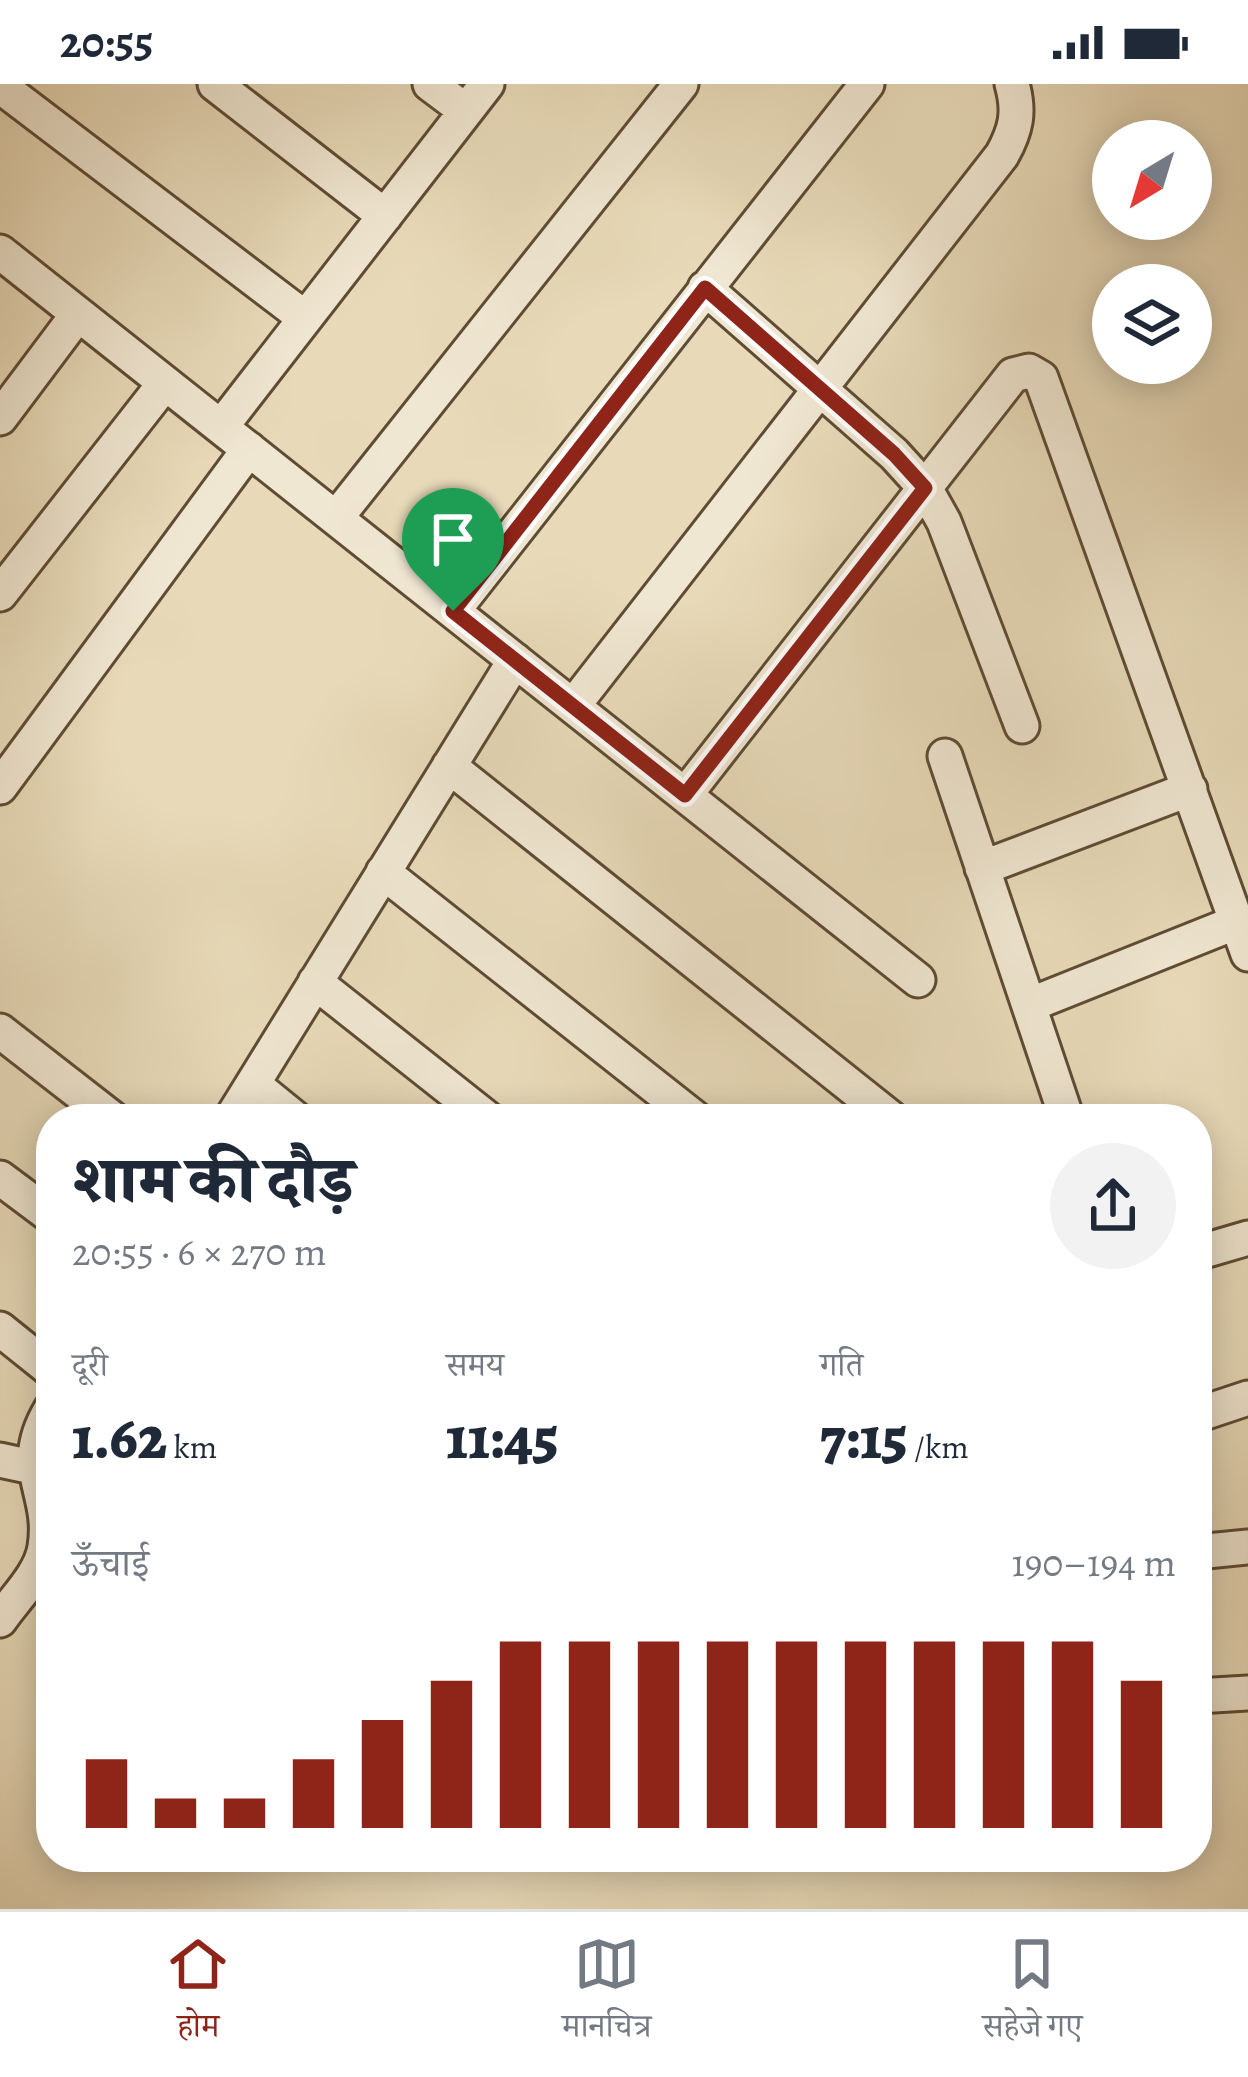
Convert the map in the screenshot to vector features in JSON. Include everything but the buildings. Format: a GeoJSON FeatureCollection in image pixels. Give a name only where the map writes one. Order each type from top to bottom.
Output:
{"type":"FeatureCollection","features":[{"type":"Feature","properties":{"kind":"street"},"geometry":{"type":"LineString","coordinates":[[215,84],[385,216]]}},
{"type":"Feature","properties":{"kind":"street"},"geometry":{"type":"LineString","coordinates":[[430,84],[466,112]]}},
{"type":"Feature","properties":{"kind":"street"},"geometry":{"type":"LineString","coordinates":[[220,427],[487,84]]}},
{"type":"Feature","properties":{"kind":"street"},"geometry":{"type":"LineString","coordinates":[[336,518],[681,84]]}},
{"type":"Feature","properties":{"kind":"street"},"geometry":{"type":"LineString","coordinates":[[453,611],[867,84]]}},
{"type":"Feature","properties":{"kind":"street"},"geometry":{"type":"LineString","coordinates":[[573,706],[1002,155],[1015,132],[1018,109],[1012,84]]}},
{"type":"Feature","properties":{"kind":"street"},"geometry":{"type":"LineString","coordinates":[[0,86],[305,318]]}},
{"type":"Feature","properties":{"kind":"street"},"geometry":{"type":"LineString","coordinates":[[0,252],[918,980]]}},
{"type":"Feature","properties":{"kind":"street"},"geometry":{"type":"LineString","coordinates":[[705,288],[925,488],[944,522],[1022,726]]}},
{"type":"Feature","properties":{"kind":"street"},"geometry":{"type":"LineString","coordinates":[[0,418],[78,314]]}},
{"type":"Feature","properties":{"kind":"street"},"geometry":{"type":"LineString","coordinates":[[685,795],[1013,375],[1028,371],[1041,378],[1242,938],[1029,1005]]}},
{"type":"Feature","properties":{"kind":"street"},"geometry":{"type":"LineString","coordinates":[[0,594],[166,383]]}},
{"type":"Feature","properties":{"kind":"street"},"geometry":{"type":"LineString","coordinates":[[0,787],[249,449]]}},
{"type":"Feature","properties":{"kind":"street"},"geometry":{"type":"LineString","coordinates":[[240,1104],[514,660]]}},
{"type":"Feature","properties":{"kind":"street"},"geometry":{"type":"LineString","coordinates":[[944,756],[1062,1104]]}},
{"type":"Feature","properties":{"kind":"street"},"geometry":{"type":"LineString","coordinates":[[448,766],[873,1104]]}},
{"type":"Feature","properties":{"kind":"street"},"geometry":{"type":"LineString","coordinates":[[982,868],[1190,789]]}},
{"type":"Feature","properties":{"kind":"street"},"geometry":{"type":"LineString","coordinates":[[383,872],[677,1104]]}},
{"type":"Feature","properties":{"kind":"street"},"geometry":{"type":"LineString","coordinates":[[315,982],[469,1104]]}},
{"type":"Feature","properties":{"kind":"street"},"geometry":{"type":"LineString","coordinates":[[0,1031],[94,1104]]}},
{"type":"Feature","properties":{"kind":"street"},"geometry":{"type":"LineString","coordinates":[[253,1084],[278,1104]]}},
{"type":"Feature","properties":{"kind":"street"},"geometry":{"type":"LineString","coordinates":[[0,1178],[36,1205]]}},
{"type":"Feature","properties":{"kind":"street"},"geometry":{"type":"LineString","coordinates":[[1212,1249],[1248,1238]]}},
{"type":"Feature","properties":{"kind":"street"},"geometry":{"type":"LineString","coordinates":[[0,1329],[36,1358]]}},
{"type":"Feature","properties":{"kind":"street"},"geometry":{"type":"LineString","coordinates":[[1212,1410],[1248,1398]]}},
{"type":"Feature","properties":{"kind":"street"},"geometry":{"type":"LineString","coordinates":[[36,1436],[16,1464],[36,1522]]}},
{"type":"Feature","properties":{"kind":"street"},"geometry":{"type":"LineString","coordinates":[[1212,1551],[1248,1547]]}},
{"type":"Feature","properties":{"kind":"street"},"geometry":{"type":"LineString","coordinates":[[0,1620],[36,1570]]}},
{"type":"Feature","properties":{"kind":"street"},"geometry":{"type":"LineString","coordinates":[[1212,1695],[1248,1693]]}},
{"type":"Feature","properties":{"kind":"route"},"geometry":{"type":"LineString","coordinates":[[705,288],[894,454],[925,488],[685,795],[453,611],[705,288]]}}]}
